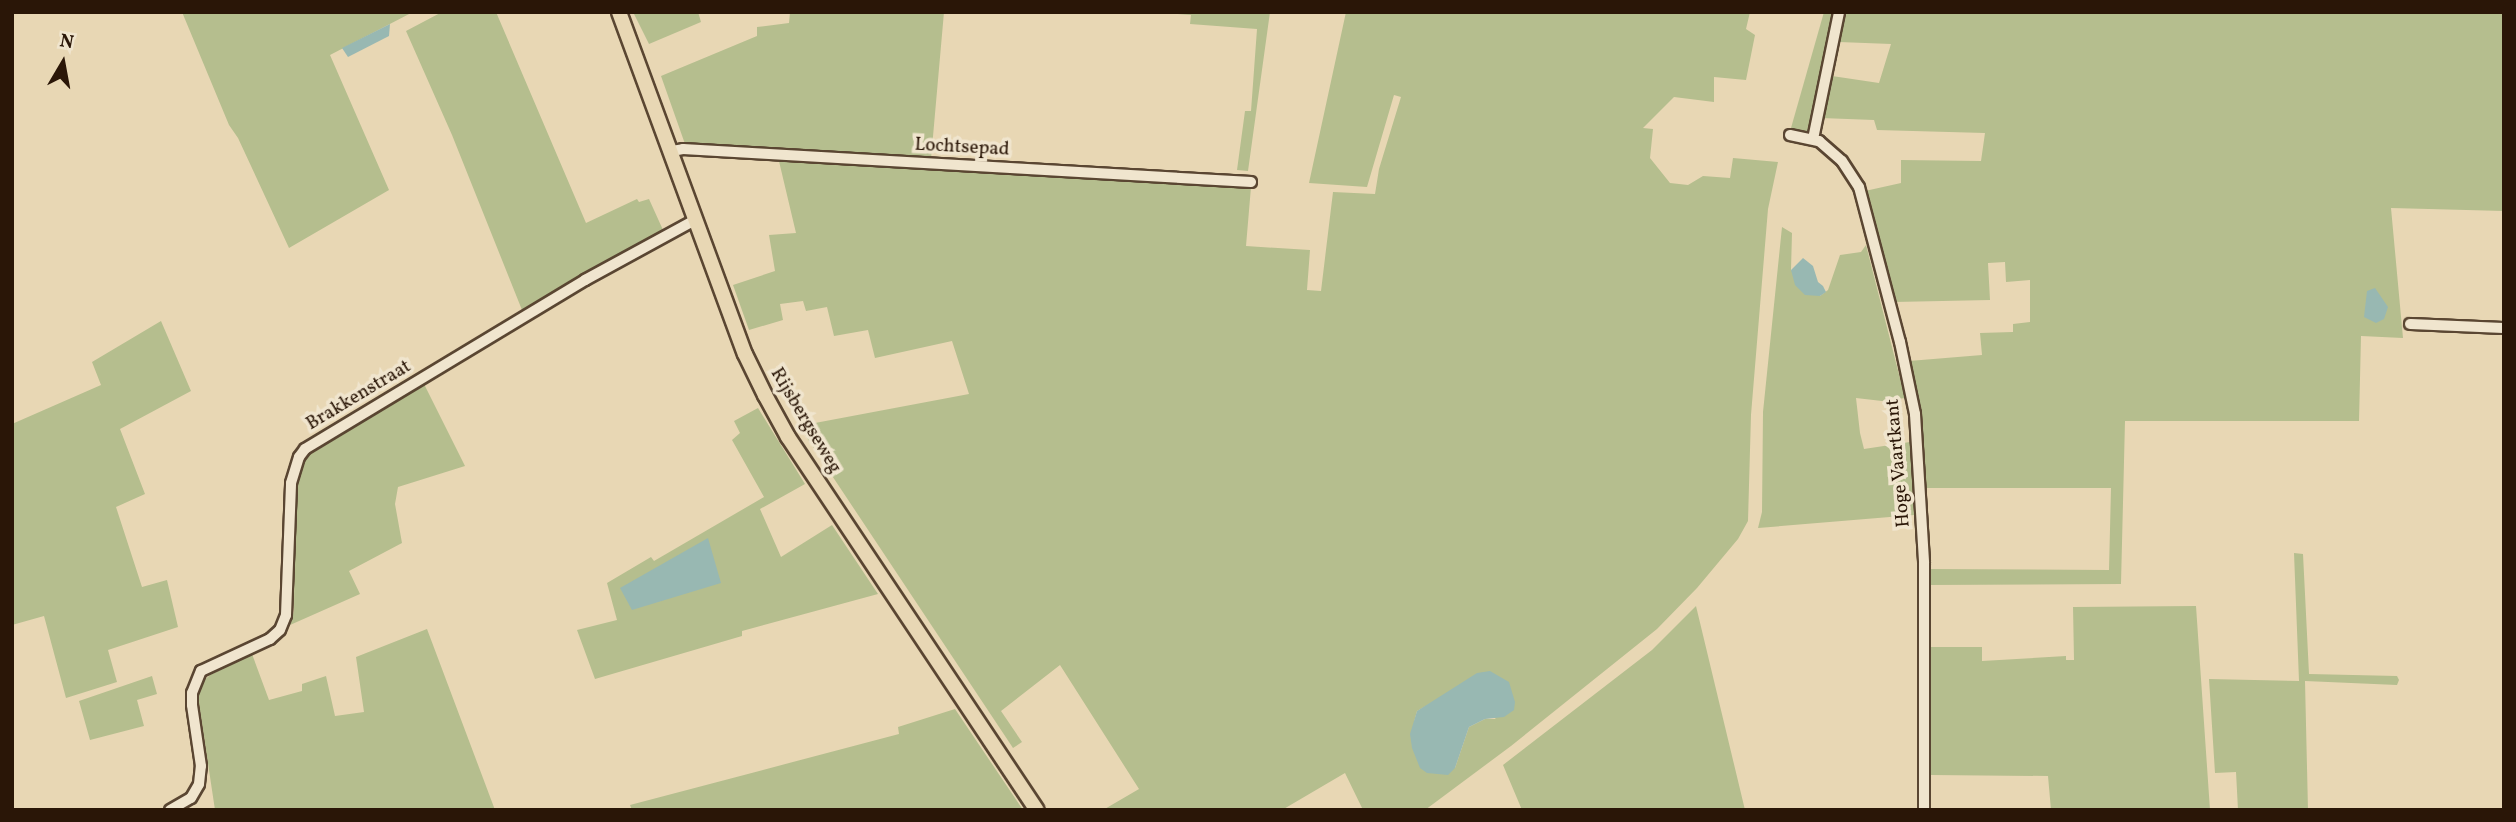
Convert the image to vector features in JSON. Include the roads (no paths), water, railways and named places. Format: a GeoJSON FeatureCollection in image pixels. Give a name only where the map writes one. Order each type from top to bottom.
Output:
{"type":"FeatureCollection","features":[{"type":"Feature","properties":{"kind":"main road","name":"Rijsbergseweg"},"geometry":{"type":"LineString","coordinates":[[619,12],[745,354],[788,436],[1037,810]]}},
{"type":"Feature","properties":{"kind":"street"},"geometry":{"type":"LineString","coordinates":[[1813,139],[1839,12]]}},
{"type":"Feature","properties":{"kind":"street","name":"Hoge Vaartkant"},"geometry":{"type":"LineString","coordinates":[[1790,135],[1819,141],[1842,161],[1859,187],[1900,342],[1915,414],[1924,563],[1924,810]]}},
{"type":"Feature","properties":{"kind":"street","name":"Lochtsepad"},"geometry":{"type":"LineString","coordinates":[[672,151],[682,149],[1251,182]]}},
{"type":"Feature","properties":{"kind":"street","name":"Brakkenstraat"},"geometry":{"type":"LineString","coordinates":[[170,810],[191,798],[200,784],[201,766],[192,693],[201,671],[270,639],[280,630],[286,615],[291,483],[299,457],[305,449],[585,280],[695,220]]}},
{"type":"Feature","properties":{"kind":"street"},"geometry":{"type":"LineString","coordinates":[[2410,324],[2504,328]]}},
{"type":"Feature","properties":{"kind":"water"},"geometry":{"type":"Polygon","coordinates":[[[390,24],[389,36],[348,57],[342,48],[390,24]]]}},
{"type":"Feature","properties":{"kind":"water"},"geometry":{"type":"Polygon","coordinates":[[[1803,258],[1813,266],[1818,282],[1826,292],[1820,296],[1805,295],[1795,285],[1791,270],[1803,258]]]}},
{"type":"Feature","properties":{"kind":"water"},"geometry":{"type":"Polygon","coordinates":[[[2375,288],[2388,307],[2384,319],[2376,323],[2364,317],[2367,291],[2375,288]]]}},
{"type":"Feature","properties":{"kind":"water"},"geometry":{"type":"Polygon","coordinates":[[[708,538],[721,583],[632,610],[620,588],[708,538]]]}},
{"type":"Feature","properties":{"kind":"water"},"geometry":{"type":"Polygon","coordinates":[[[1490,671],[1509,682],[1515,702],[1514,710],[1504,717],[1485,719],[1469,727],[1455,768],[1448,775],[1427,773],[1420,768],[1412,748],[1410,734],[1417,711],[1477,673],[1490,671]]]}}]}
